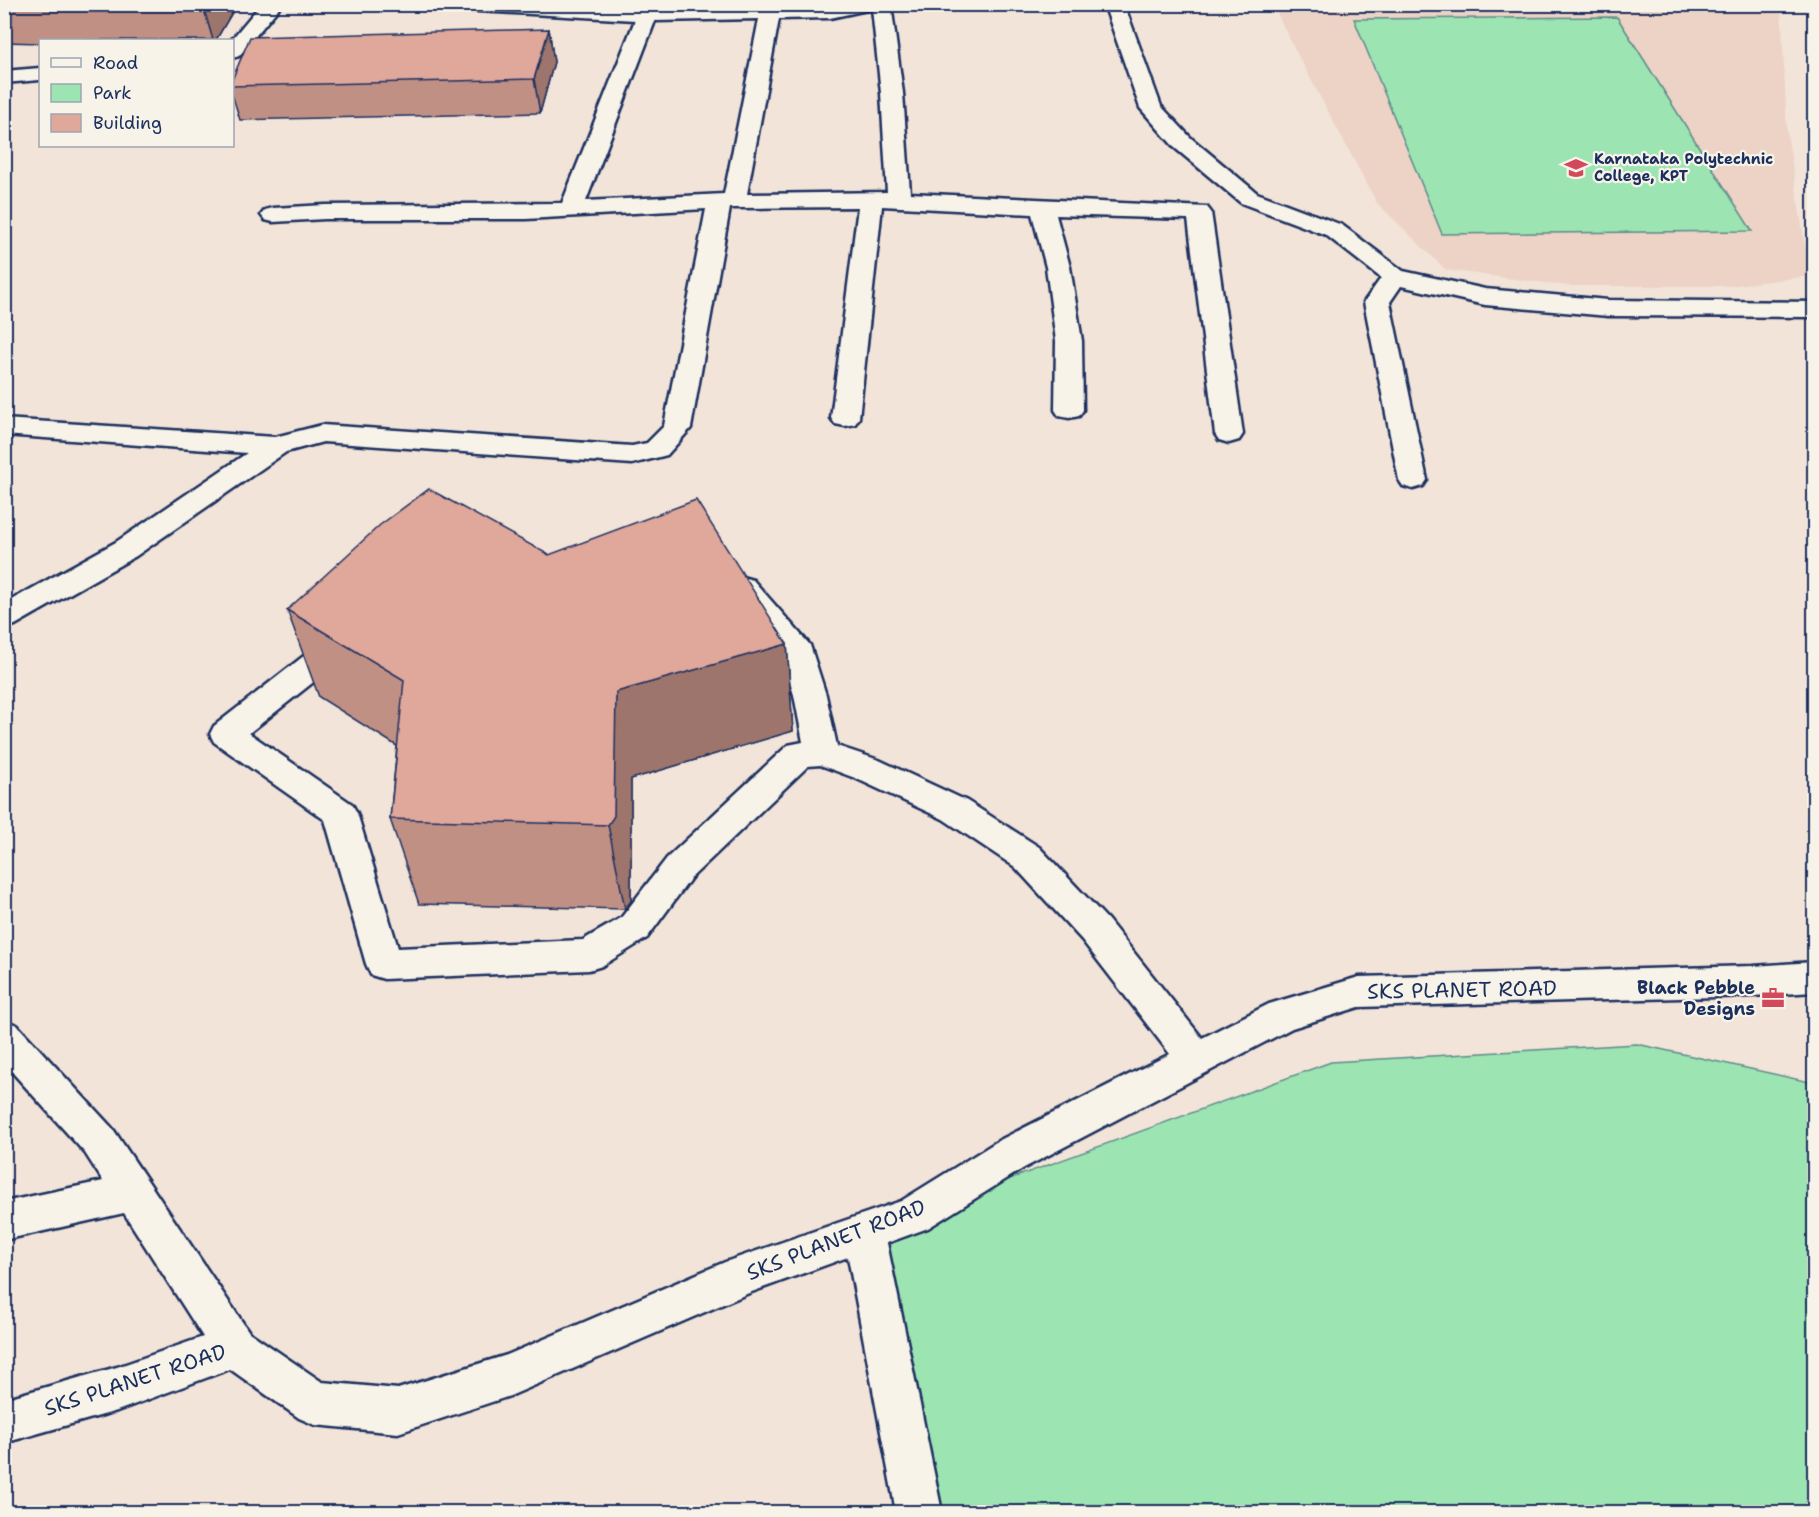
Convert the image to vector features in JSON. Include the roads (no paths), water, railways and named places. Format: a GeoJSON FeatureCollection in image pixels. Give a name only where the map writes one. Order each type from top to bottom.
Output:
{"type":"FeatureCollection","features":[{"type":"Feature","properties":{"kind":"street"},"geometry":{"type":"LineString","coordinates":[[234,50],[272,4]]}},
{"type":"Feature","properties":{"kind":"street"},"geometry":{"type":"LineString","coordinates":[[462,4],[552,7],[647,15],[830,12],[869,4]]}},
{"type":"Feature","properties":{"kind":"street"},"geometry":{"type":"LineString","coordinates":[[273,215],[571,209],[726,201],[899,199],[892,93],[880,4]]}},
{"type":"Feature","properties":{"kind":"street"},"geometry":{"type":"LineString","coordinates":[[1114,4],[1151,108],[1183,143],[1249,198],[1334,230],[1395,277],[1485,297],[1608,308],[1815,310]]}},
{"type":"Feature","properties":{"kind":"street"},"geometry":{"type":"LineString","coordinates":[[4,618],[126,549],[276,446],[322,433],[632,455],[657,449],[677,428],[726,201],[770,13]]}},
{"type":"Feature","properties":{"kind":"street"},"geometry":{"type":"LineString","coordinates":[[571,209],[647,15]]}},
{"type":"Feature","properties":{"kind":"street"},"geometry":{"type":"LineString","coordinates":[[4,76],[39,74]]}},
{"type":"Feature","properties":{"kind":"street"},"geometry":{"type":"LineString","coordinates":[[881,199],[1042,208],[1199,212],[1229,434]]}},
{"type":"Feature","properties":{"kind":"street"},"geometry":{"type":"LineString","coordinates":[[845,418],[881,199]]}},
{"type":"Feature","properties":{"kind":"street"},"geometry":{"type":"LineString","coordinates":[[1042,208],[1058,267],[1069,341],[1069,410]]}},
{"type":"Feature","properties":{"kind":"street"},"geometry":{"type":"LineString","coordinates":[[1395,277],[1377,302],[1413,480]]}},
{"type":"Feature","properties":{"kind":"street"},"geometry":{"type":"LineString","coordinates":[[4,428],[276,446]]}},
{"type":"Feature","properties":{"kind":"street"},"geometry":{"type":"LineString","coordinates":[[717,568],[733,577],[794,645],[810,695],[822,753]]}},
{"type":"Feature","properties":{"kind":"street"},"geometry":{"type":"LineString","coordinates":[[366,624],[226,734],[340,813],[384,964],[589,955],[633,928],[679,868],[800,754],[822,753],[867,769],[955,810],[1027,857],[1095,930],[1196,1059]]}},
{"type":"Feature","properties":{"kind":"street","name":"SKS PLANET ROAD"},"geometry":{"type":"LineString","coordinates":[[4,1421],[117,1389],[234,1347],[315,1403],[398,1411],[510,1375],[740,1276],[914,1215],[1010,1155],[1282,1015],[1359,992],[1707,983],[1815,977]]}},
{"type":"Feature","properties":{"kind":"street"},"geometry":{"type":"LineString","coordinates":[[4,1036],[99,1141],[234,1347]]}},
{"type":"Feature","properties":{"kind":"street"},"geometry":{"type":"LineString","coordinates":[[4,1221],[133,1193]]}},
{"type":"Feature","properties":{"kind":"street"},"geometry":{"type":"LineString","coordinates":[[864,1232],[919,1512]]}},
{"type":"Feature","properties":{"kind":"place","name":"Karnataka Polytechnic College, KPT"},"geometry":{"type":"Point","coordinates":[1576,168]}},
{"type":"Feature","properties":{"kind":"place","name":"Black Pebble Designs"},"geometry":{"type":"Point","coordinates":[1773,998]}}]}
